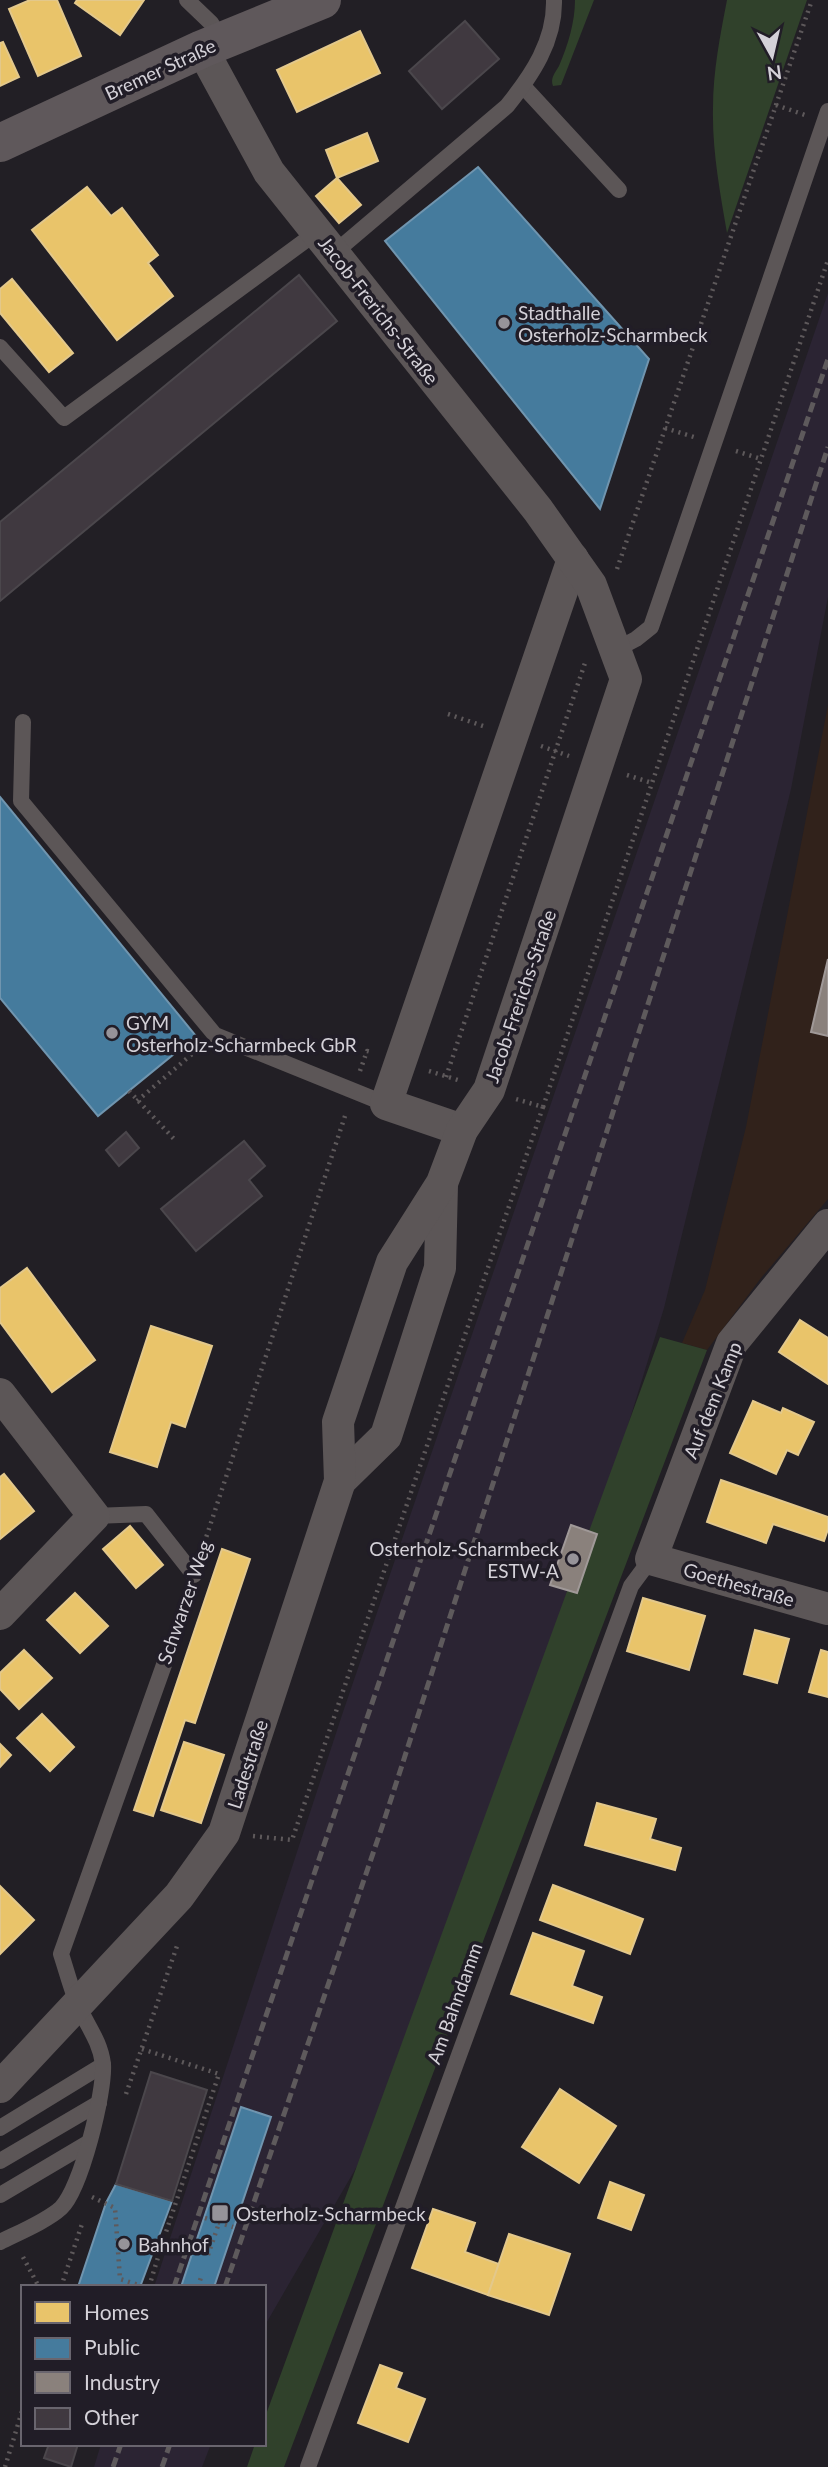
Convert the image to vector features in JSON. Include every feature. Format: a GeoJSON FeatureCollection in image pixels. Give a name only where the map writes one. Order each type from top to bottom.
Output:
{"type":"FeatureCollection","features":[{"type":"Feature","properties":{"kind":"street","name":"Bremer Straße"},"geometry":{"type":"LineString","coordinates":[[0,143],[212,45],[322,0]]}},
{"type":"Feature","properties":{"kind":"street","name":"Jacob-Frerichs-Straße"},"geometry":{"type":"LineString","coordinates":[[212,45],[270,172],[538,510],[591,585],[626,679],[489,1090],[462,1130]]}},
{"type":"Feature","properties":{"kind":"street"},"geometry":{"type":"LineString","coordinates":[[462,1130],[386,1104],[573,559]]}},
{"type":"Feature","properties":{"kind":"street","name":"Ladestraße"},"geometry":{"type":"LineString","coordinates":[[76,2002],[178,1896],[224,1833],[340,1482],[338,1422],[383,1286],[392,1262],[442,1182],[462,1130]]}},
{"type":"Feature","properties":{"kind":"street","name":"Ladestraße"},"geometry":{"type":"LineString","coordinates":[[340,1482],[386,1436],[440,1268],[442,1182]]}},
{"type":"Feature","properties":{"kind":"street","name":"Auf dem Kamp"},"geometry":{"type":"LineString","coordinates":[[651,1559],[732,1342],[828,1225]]}},
{"type":"Feature","properties":{"kind":"street"},"geometry":{"type":"LineString","coordinates":[[0,1394],[94,1516],[0,1614]]}},
{"type":"Feature","properties":{"kind":"street","name":"Goethestraße"},"geometry":{"type":"LineString","coordinates":[[651,1559],[828,1609]]}},
{"type":"Feature","properties":{"kind":"street"},"geometry":{"type":"LineString","coordinates":[[0,2087],[76,2002]]}},
{"type":"Feature","properties":{"kind":"lane"},"geometry":{"type":"LineString","coordinates":[[187,0],[211,23],[212,45]]}},
{"type":"Feature","properties":{"kind":"lane"},"geometry":{"type":"LineString","coordinates":[[0,347],[64,418],[325,242],[507,106],[523,86],[548,41],[554,0]]}},
{"type":"Feature","properties":{"kind":"lane"},"geometry":{"type":"LineString","coordinates":[[523,86],[619,190]]}},
{"type":"Feature","properties":{"kind":"lane"},"geometry":{"type":"LineString","coordinates":[[615,650],[651,627],[828,111]]}},
{"type":"Feature","properties":{"kind":"lane"},"geometry":{"type":"LineString","coordinates":[[23,722],[21,801],[215,1035],[386,1104]]}},
{"type":"Feature","properties":{"kind":"lane"},"geometry":{"type":"LineString","coordinates":[[94,1516],[146,1514],[194,1576]]}},
{"type":"Feature","properties":{"kind":"lane","name":"Am Bahndamm"},"geometry":{"type":"LineString","coordinates":[[307,2467],[631,1586],[651,1559]]}},
{"type":"Feature","properties":{"kind":"lane","name":"Schwarzer Weg"},"geometry":{"type":"LineString","coordinates":[[103,2065],[96,2036],[76,2002],[61,1954],[164,1662]]}},
{"type":"Feature","properties":{"kind":"lane"},"geometry":{"type":"LineString","coordinates":[[0,2242],[60,2209],[72,2194],[99,2103],[103,2065]]}},
{"type":"Feature","properties":{"kind":"lane"},"geometry":{"type":"LineString","coordinates":[[0,2128],[103,2065]]}},
{"type":"Feature","properties":{"kind":"lane"},"geometry":{"type":"LineString","coordinates":[[0,2161],[99,2103]]}},
{"type":"Feature","properties":{"kind":"lane"},"geometry":{"type":"LineString","coordinates":[[0,2195],[88,2143]]}},
{"type":"Feature","properties":{"kind":"path"},"geometry":{"type":"LineString","coordinates":[[446,1077],[601,613],[812,0]]}},
{"type":"Feature","properties":{"kind":"path"},"geometry":{"type":"LineString","coordinates":[[543,1107],[828,260]]}},
{"type":"Feature","properties":{"kind":"path"},"geometry":{"type":"LineString","coordinates":[[448,714],[652,783]]}},
{"type":"Feature","properties":{"kind":"path"},"geometry":{"type":"LineString","coordinates":[[137,1101],[215,1035]]}},
{"type":"Feature","properties":{"kind":"path"},"geometry":{"type":"LineString","coordinates":[[129,1091],[175,1140]]}},
{"type":"Feature","properties":{"kind":"path","name":"Schwarzer Weg"},"geometry":{"type":"LineString","coordinates":[[164,1662],[353,1092]]}},
{"type":"Feature","properties":{"kind":"path"},"geometry":{"type":"LineString","coordinates":[[142,2049],[219,2074],[165,2235]]}},
{"type":"Feature","properties":{"kind":"path"},"geometry":{"type":"LineString","coordinates":[[91,2197],[115,2208],[120,2279],[140,2285]]}},
{"type":"Feature","properties":{"kind":"path"},"geometry":{"type":"LineString","coordinates":[[205,2218],[233,2227]]}},
{"type":"Feature","properties":{"kind":"path"},"geometry":{"type":"LineString","coordinates":[[208,2255],[219,2222]]}},
{"type":"Feature","properties":{"kind":"path"},"geometry":{"type":"LineString","coordinates":[[148,2285],[159,2254]]}},
{"type":"Feature","properties":{"kind":"path"},"geometry":{"type":"LineString","coordinates":[[199,2285],[202,2274]]}},
{"type":"Feature","properties":{"kind":"path"},"geometry":{"type":"LineString","coordinates":[[5,2467],[21,2415]]}},
{"type":"Feature","properties":{"kind":"shaded area"},"geometry":{"type":"Polygon","coordinates":[[[828,293],[828,597],[791,789],[664,1308],[566,1627],[375,2135],[266,2324],[266,2285],[155,2285],[343,1712],[828,293]]]}},
{"type":"Feature","properties":{"kind":"shaded area"},"geometry":{"type":"Polygon","coordinates":[[[828,705],[828,1199],[761,1278],[707,1350],[682,1343],[705,1290],[746,1127],[828,705]]]}},
{"type":"Feature","properties":{"kind":"shaded area"},"geometry":{"type":"Polygon","coordinates":[[[100,2446],[210,2446],[202,2467],[94,2467],[100,2446]]]}},
{"type":"Feature","properties":{"kind":"green space"},"geometry":{"type":"Polygon","coordinates":[[[575,0],[594,0],[561,85],[553,86],[553,78],[570,33],[575,0]]]}},
{"type":"Feature","properties":{"kind":"green space"},"geometry":{"type":"Polygon","coordinates":[[[727,0],[807,0],[727,233],[715,155],[713,94],[727,0]]]}},
{"type":"Feature","properties":{"kind":"green space"},"geometry":{"type":"Polygon","coordinates":[[[660,1337],[707,1350],[284,2467],[247,2467],[254,2446],[266,2446],[266,2415],[660,1337]]]}},
{"type":"Feature","properties":{"kind":"building: Homes"},"geometry":{"type":"Polygon","coordinates":[[[30,0],[57,0],[81,56],[38,76],[9,9],[30,0]]]}},
{"type":"Feature","properties":{"kind":"building: Homes"},"geometry":{"type":"Polygon","coordinates":[[[77,0],[144,0],[120,35],[75,3],[77,0]]]}},
{"type":"Feature","properties":{"kind":"building: Homes"},"geometry":{"type":"Polygon","coordinates":[[[360,31],[380,73],[297,112],[277,70],[360,31]]]}},
{"type":"Feature","properties":{"kind":"building: Homes"},"geometry":{"type":"Polygon","coordinates":[[[3,42],[19,77],[0,86],[0,43],[3,42]]]}},
{"type":"Feature","properties":{"kind":"building: Homes"},"geometry":{"type":"Polygon","coordinates":[[[367,133],[378,161],[337,178],[326,150],[367,133]]]}},
{"type":"Feature","properties":{"kind":"building: Homes"},"geometry":{"type":"Polygon","coordinates":[[[337,178],[361,205],[339,223],[316,196],[337,178]]]}},
{"type":"Feature","properties":{"kind":"building: Homes"},"geometry":{"type":"Polygon","coordinates":[[[87,187],[111,216],[122,208],[158,255],[148,263],[173,296],[117,340],[32,230],[87,187]]]}},
{"type":"Feature","properties":{"kind":"building: Homes"},"geometry":{"type":"Polygon","coordinates":[[[12,279],[73,353],[49,372],[0,313],[0,289],[12,279]]]}},
{"type":"Feature","properties":{"kind":"building: Homes"},"geometry":{"type":"Polygon","coordinates":[[[27,1268],[95,1360],[52,1392],[0,1322],[0,1288],[27,1268]]]}},
{"type":"Feature","properties":{"kind":"building: Homes"},"geometry":{"type":"Polygon","coordinates":[[[800,1320],[828,1338],[828,1384],[779,1352],[800,1320]]]}},
{"type":"Feature","properties":{"kind":"building: Homes"},"geometry":{"type":"Polygon","coordinates":[[[151,1326],[212,1346],[185,1427],[171,1422],[157,1467],[110,1452],[151,1326]]]}},
{"type":"Feature","properties":{"kind":"building: Homes"},"geometry":{"type":"Polygon","coordinates":[[[753,1401],[781,1413],[783,1408],[814,1422],[798,1455],[787,1450],[776,1474],[730,1453],[753,1401]]]}},
{"type":"Feature","properties":{"kind":"building: Homes"},"geometry":{"type":"Polygon","coordinates":[[[4,1474],[34,1511],[0,1539],[0,1477],[4,1474]]]}},
{"type":"Feature","properties":{"kind":"building: Homes"},"geometry":{"type":"Polygon","coordinates":[[[721,1480],[828,1517],[824,1541],[773,1524],[766,1543],[707,1522],[721,1480]]]}},
{"type":"Feature","properties":{"kind":"building: Homes"},"geometry":{"type":"Polygon","coordinates":[[[130,1526],[163,1565],[136,1588],[103,1549],[130,1526]]]}},
{"type":"Feature","properties":{"kind":"building: Homes"},"geometry":{"type":"Polygon","coordinates":[[[222,1549],[250,1559],[195,1723],[185,1720],[153,1816],[134,1810],[222,1549]]]}},
{"type":"Feature","properties":{"kind":"building: Homes"},"geometry":{"type":"Polygon","coordinates":[[[75,1593],[108,1626],[80,1653],[47,1620],[75,1593]]]}},
{"type":"Feature","properties":{"kind":"building: Homes"},"geometry":{"type":"Polygon","coordinates":[[[643,1598],[705,1616],[689,1670],[627,1651],[643,1598]]]}},
{"type":"Feature","properties":{"kind":"building: Homes"},"geometry":{"type":"Polygon","coordinates":[[[755,1630],[789,1639],[777,1683],[744,1674],[755,1630]]]}},
{"type":"Feature","properties":{"kind":"building: Homes"},"geometry":{"type":"Polygon","coordinates":[[[24,1650],[52,1678],[19,1709],[0,1689],[0,1673],[24,1650]]]}},
{"type":"Feature","properties":{"kind":"building: Homes"},"geometry":{"type":"Polygon","coordinates":[[[821,1650],[828,1652],[828,1697],[809,1692],[821,1650]]]}},
{"type":"Feature","properties":{"kind":"building: Homes"},"geometry":{"type":"Polygon","coordinates":[[[42,1714],[74,1747],[50,1771],[17,1738],[42,1714]]]}},
{"type":"Feature","properties":{"kind":"building: Homes"},"geometry":{"type":"Polygon","coordinates":[[[184,1742],[224,1755],[201,1823],[161,1810],[184,1742]]]}},
{"type":"Feature","properties":{"kind":"building: Homes"},"geometry":{"type":"Polygon","coordinates":[[[0,1744],[11,1755],[0,1767],[0,1744]]]}},
{"type":"Feature","properties":{"kind":"building: Homes"},"geometry":{"type":"Polygon","coordinates":[[[597,1803],[656,1819],[650,1839],[681,1848],[675,1870],[585,1845],[597,1803]]]}},
{"type":"Feature","properties":{"kind":"building: Homes"},"geometry":{"type":"Polygon","coordinates":[[[553,1885],[643,1919],[630,1954],[540,1920],[553,1885]]]}},
{"type":"Feature","properties":{"kind":"building: Homes"},"geometry":{"type":"Polygon","coordinates":[[[0,1886],[34,1920],[0,1954],[0,1886]]]}},
{"type":"Feature","properties":{"kind":"building: Homes"},"geometry":{"type":"Polygon","coordinates":[[[533,1933],[584,1951],[572,1986],[602,1997],[593,2023],[511,1994],[533,1933]]]}},
{"type":"Feature","properties":{"kind":"building: Homes"},"geometry":{"type":"Polygon","coordinates":[[[560,2089],[616,2126],[579,2183],[522,2147],[560,2089]]]}},
{"type":"Feature","properties":{"kind":"building: Homes"},"geometry":{"type":"Polygon","coordinates":[[[610,2182],[644,2195],[631,2230],[598,2218],[610,2182]]]}},
{"type":"Feature","properties":{"kind":"building: Homes"},"geometry":{"type":"Polygon","coordinates":[[[433,2209],[475,2223],[465,2252],[499,2264],[488,2295],[412,2268],[433,2209]]]}},
{"type":"Feature","properties":{"kind":"building: Homes"},"geometry":{"type":"Polygon","coordinates":[[[509,2234],[570,2254],[549,2315],[488,2295],[509,2234]]]}},
{"type":"Feature","properties":{"kind":"building: Homes"},"geometry":{"type":"Polygon","coordinates":[[[380,2365],[402,2373],[396,2388],[425,2399],[408,2442],[358,2423],[380,2365]]]}},
{"type":"Feature","properties":{"kind":"building: Public","name":"Stadthalle Osterholz-Scharmbeck"},"geometry":{"type":"Polygon","coordinates":[[[478,167],[649,359],[600,509],[385,241],[478,167]]]}},
{"type":"Feature","properties":{"kind":"building: Public"},"geometry":{"type":"Polygon","coordinates":[[[0,797],[196,1036],[98,1116],[0,998],[0,797]]]}},
{"type":"Feature","properties":{"kind":"building: Public"},"geometry":{"type":"Polygon","coordinates":[[[241,2107],[271,2117],[215,2285],[182,2285],[241,2107]]]}},
{"type":"Feature","properties":{"kind":"building: Public","name":"Bahnhof"},"geometry":{"type":"Polygon","coordinates":[[[116,2184],[172,2201],[141,2285],[79,2285],[106,2203],[116,2184]]]}},
{"type":"Feature","properties":{"kind":"building: Industry"},"geometry":{"type":"Polygon","coordinates":[[[828,959],[828,1036],[811,1032],[828,959]]]}},
{"type":"Feature","properties":{"kind":"building: Industry","name":"Osterholz-Scharmbeck ESTW-A"},"geometry":{"type":"Polygon","coordinates":[[[571,1525],[597,1534],[577,1593],[550,1585],[571,1525]]]}},
{"type":"Feature","properties":{"kind":"building: Other"},"geometry":{"type":"Polygon","coordinates":[[[465,21],[499,59],[442,109],[409,71],[465,21]]]}},
{"type":"Feature","properties":{"kind":"building: Other"},"geometry":{"type":"Polygon","coordinates":[[[299,275],[337,321],[0,601],[0,522],[299,275]]]}},
{"type":"Feature","properties":{"kind":"building: Other"},"geometry":{"type":"Polygon","coordinates":[[[126,1132],[139,1148],[119,1166],[106,1150],[126,1132]]]}},
{"type":"Feature","properties":{"kind":"building: Other"},"geometry":{"type":"Polygon","coordinates":[[[244,1141],[265,1166],[249,1180],[262,1196],[196,1251],[161,1209],[244,1141]]]}},
{"type":"Feature","properties":{"kind":"building: Other"},"geometry":{"type":"Polygon","coordinates":[[[151,2072],[207,2090],[172,2201],[116,2184],[151,2072]]]}},
{"type":"Feature","properties":{"kind":"building: Other"},"geometry":{"type":"Polygon","coordinates":[[[48,2446],[77,2446],[71,2467],[44,2458],[48,2446]]]}},
{"type":"Feature","properties":{"kind":"railway"},"geometry":{"type":"LineString","coordinates":[[175,2285],[828,359]]}},
{"type":"Feature","properties":{"kind":"railway"},"geometry":{"type":"LineString","coordinates":[[226,2285],[382,1827],[828,447]]}},
{"type":"Feature","properties":{"kind":"railway"},"geometry":{"type":"LineString","coordinates":[[113,2467],[120,2446]]}},
{"type":"Feature","properties":{"kind":"railway"},"geometry":{"type":"LineString","coordinates":[[162,2467],[169,2446]]}},
{"type":"Feature","properties":{"kind":"place","name":"Stadthalle Osterholz-Scharmbeck"},"geometry":{"type":"Point","coordinates":[504,323]}},
{"type":"Feature","properties":{"kind":"place","name":"GYM Osterholz-Scharmbeck GbR"},"geometry":{"type":"Point","coordinates":[112,1033]}},
{"type":"Feature","properties":{"kind":"place","name":"Osterholz-Scharmbeck ESTW-A"},"geometry":{"type":"Point","coordinates":[573,1559]}},
{"type":"Feature","properties":{"kind":"place","name":"Osterholz-Scharmbeck"},"geometry":{"type":"Point","coordinates":[220,2213]}},
{"type":"Feature","properties":{"kind":"place","name":"Bahnhof"},"geometry":{"type":"Point","coordinates":[124,2244]}}]}
